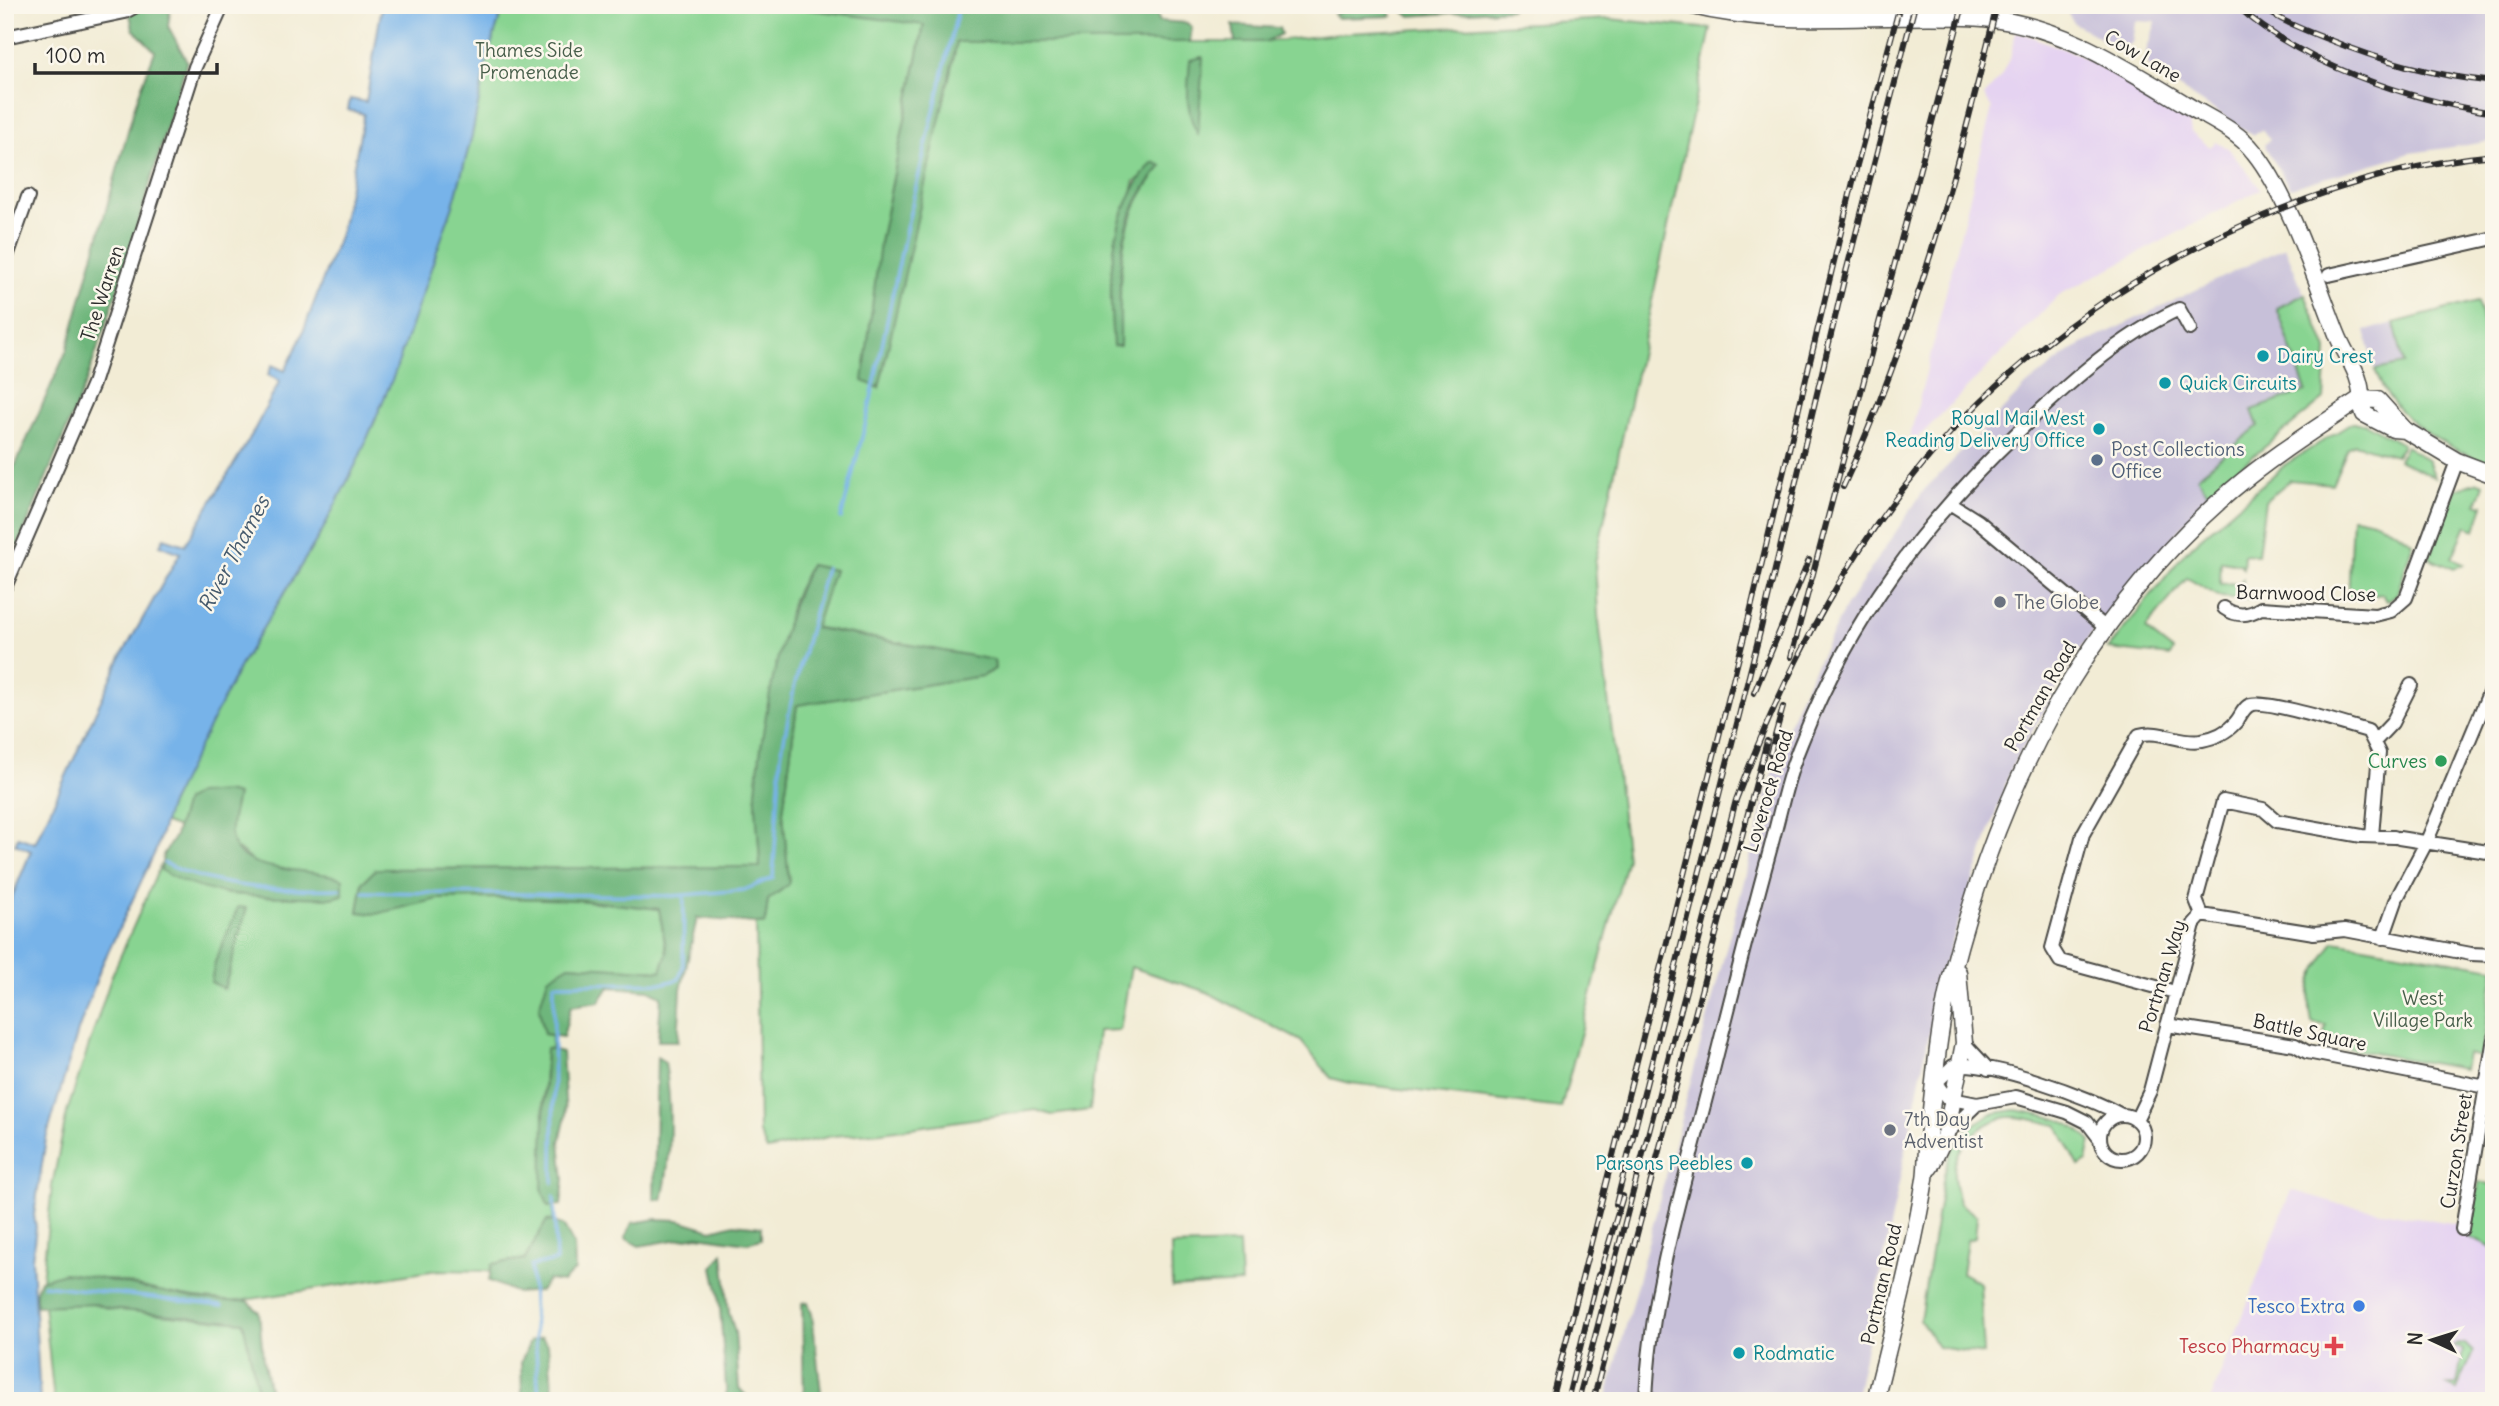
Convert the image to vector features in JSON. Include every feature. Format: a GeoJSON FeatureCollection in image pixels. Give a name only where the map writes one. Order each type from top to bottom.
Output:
{"type":"FeatureCollection","features":[{"type":"Feature","properties":{"kind":"street"},"geometry":{"type":"LineString","coordinates":[[5,37],[125,12],[138,5]]}},
{"type":"Feature","properties":{"kind":"street","name":"The Warren"},"geometry":{"type":"LineString","coordinates":[[5,587],[93,384],[195,67],[223,5]]}},
{"type":"Feature","properties":{"kind":"street","name":"Cow Lane"},"geometry":{"type":"LineString","coordinates":[[1689,5],[1753,11],[1802,20],[1981,18],[2027,24],[2080,44],[2227,129],[2252,149],[2270,177],[2359,383],[2360,399]]}},
{"type":"Feature","properties":{"kind":"street"},"geometry":{"type":"LineString","coordinates":[[5,262],[29,206]]}},
{"type":"Feature","properties":{"kind":"street"},"geometry":{"type":"LineString","coordinates":[[2329,275],[2494,238]]}},
{"type":"Feature","properties":{"kind":"street","name":"Loverock Road"},"geometry":{"type":"LineString","coordinates":[[1646,1401],[1649,1338],[1664,1263],[1796,758],[1819,702],[1866,614],[1939,512],[1951,504],[1960,488],[2026,423],[2114,350],[2148,326],[2179,309],[2190,329]]}},
{"type":"Feature","properties":{"kind":"street"},"geometry":{"type":"LineString","coordinates":[[2360,399],[2364,414],[2393,429],[2404,430],[2457,461],[2494,475]]}},
{"type":"Feature","properties":{"kind":"street","name":"Portman Road"},"geometry":{"type":"LineString","coordinates":[[1875,1401],[1926,1176],[1946,1002],[1979,876],[2018,777],[2054,710],[2106,628],[2169,552],[2222,499],[2278,453],[2360,399]]}},
{"type":"Feature","properties":{"kind":"street","name":"Barnwood Close"},"geometry":{"type":"LineString","coordinates":[[2224,608],[2233,614],[2250,614],[2261,608],[2366,615],[2391,611],[2406,598],[2417,560],[2457,461]]}},
{"type":"Feature","properties":{"kind":"street"},"geometry":{"type":"LineString","coordinates":[[1951,504],[1978,521],[2106,628]]}},
{"type":"Feature","properties":{"kind":"street"},"geometry":{"type":"LineString","coordinates":[[2383,938],[2397,898],[2427,842],[2494,681]]}},
{"type":"Feature","properties":{"kind":"street"},"geometry":{"type":"LineString","coordinates":[[2375,741],[2400,710],[2411,685]]}},
{"type":"Feature","properties":{"kind":"street"},"geometry":{"type":"LineString","coordinates":[[2175,992],[2060,961],[2052,948],[2083,834],[2139,735],[2153,731],[2197,741],[2215,737],[2235,723],[2247,706],[2254,703],[2284,708],[2368,731],[2379,753],[2372,836],[2494,853]]}},
{"type":"Feature","properties":{"kind":"street","name":"Portman Way"},"geometry":{"type":"LineString","coordinates":[[2136,1120],[2150,1091],[2194,924],[2202,915],[2196,900],[2223,801],[2263,808],[2277,821],[2372,836]]}},
{"type":"Feature","properties":{"kind":"street"},"geometry":{"type":"LineString","coordinates":[[2202,915],[2314,933],[2338,929],[2494,955]]}},
{"type":"Feature","properties":{"kind":"street","name":"Portman Road"},"geometry":{"type":"LineString","coordinates":[[1926,1176],[1946,1134],[1964,1042],[1958,955]]}},
{"type":"Feature","properties":{"kind":"street","name":"Battle Square"},"geometry":{"type":"LineString","coordinates":[[2167,1025],[2295,1045],[2307,1052],[2486,1087]]}},
{"type":"Feature","properties":{"kind":"street","name":"Curzon Street"},"geometry":{"type":"LineString","coordinates":[[2462,1229],[2494,1038]]}},
{"type":"Feature","properties":{"kind":"street"},"geometry":{"type":"LineString","coordinates":[[1964,1042],[1972,1055],[1988,1069]]}},
{"type":"Feature","properties":{"kind":"street"},"geometry":{"type":"LineString","coordinates":[[1958,1065],[1988,1069],[2076,1092],[2136,1120],[2143,1130],[2144,1141],[2132,1157],[2113,1158],[2103,1149],[2100,1139],[2087,1122],[2035,1101],[2008,1098],[1977,1104],[1953,1101],[1947,1098],[1936,1083],[1948,1069],[1958,1065]]}},
{"type":"Feature","properties":{"kind":"street"},"geometry":{"type":"LineString","coordinates":[[1946,1134],[1977,1104]]}},
{"type":"Feature","properties":{"kind":"street"},"geometry":{"type":"LineString","coordinates":[[2100,1139],[2104,1125],[2122,1115]]}},
{"type":"Feature","properties":{"kind":"shaded area"},"geometry":{"type":"Polygon","coordinates":[[[2062,5],[2494,5],[2494,141],[2411,153],[2290,188],[2264,145],[2270,139],[2262,130],[2253,135],[2149,68],[2146,52],[2156,22],[2135,21],[2132,43],[2119,49],[2074,23],[2062,5]]]}},
{"type":"Feature","properties":{"kind":"shaded area"},"geometry":{"type":"Polygon","coordinates":[[[2016,31],[2077,54],[2166,103],[2189,121],[2191,132],[2210,147],[2216,142],[2228,148],[2261,189],[2059,295],[1907,449],[1992,108],[1984,96],[2000,78],[2011,55],[2016,31]]]}},
{"type":"Feature","properties":{"kind":"shaded area"},"geometry":{"type":"Polygon","coordinates":[[[2285,247],[2327,350],[2324,399],[2272,438],[2182,526],[2081,647],[2011,768],[1941,975],[1855,1401],[1606,1401],[1779,749],[1799,699],[1846,606],[1924,490],[2027,385],[2073,349],[2285,247]]]}},
{"type":"Feature","properties":{"kind":"shaded area"},"geometry":{"type":"Polygon","coordinates":[[[2394,323],[2403,363],[2375,370],[2365,331],[2394,323]]]}},
{"type":"Feature","properties":{"kind":"shaded area","name":"Tesco Extra"},"geometry":{"type":"Polygon","coordinates":[[[2291,1190],[2336,1203],[2457,1224],[2494,1243],[2494,1401],[2210,1401],[2291,1190]]]}},
{"type":"Feature","properties":{"kind":"green space"},"geometry":{"type":"Polygon","coordinates":[[[128,5],[171,5],[168,26],[187,61],[122,277],[86,382],[5,577],[5,480],[16,464],[67,350],[136,102],[155,51],[133,29],[128,5]]]}},
{"type":"Feature","properties":{"kind":"green space","name":"Thames Side Promenade"},"geometry":{"type":"Polygon","coordinates":[[[504,5],[776,5],[924,24],[880,243],[879,387],[957,42],[1265,42],[1346,33],[1610,19],[1711,29],[1595,563],[1598,614],[1627,858],[1561,1108],[1350,1083],[1331,1078],[1301,1041],[1207,992],[1131,967],[1120,1030],[1098,1031],[1090,1110],[1052,1115],[1036,1110],[882,1132],[833,1136],[767,1150],[759,1133],[756,924],[765,924],[768,900],[789,884],[783,812],[797,705],[982,676],[995,669],[994,660],[814,627],[834,570],[810,565],[793,599],[774,676],[756,794],[760,867],[376,869],[363,882],[358,911],[379,912],[438,899],[491,896],[577,900],[659,909],[667,953],[661,971],[569,965],[544,1034],[552,1035],[551,1049],[546,1049],[543,1100],[548,1206],[553,1206],[553,1222],[547,1221],[525,1259],[492,1264],[490,1271],[438,1270],[232,1302],[178,1296],[111,1279],[42,1280],[52,1186],[67,1112],[112,975],[160,866],[161,870],[227,894],[331,898],[343,895],[278,869],[256,864],[239,850],[162,822],[201,738],[241,664],[322,531],[375,421],[454,202],[472,135],[488,54],[504,5]],[[1162,166],[1135,181],[1112,262],[1113,345],[1120,345],[1121,273],[1127,229],[1146,187],[1162,166]]]}},
{"type":"Feature","properties":{"kind":"green space"},"geometry":{"type":"Polygon","coordinates":[[[776,5],[1191,5],[1157,11],[1159,21],[1187,23],[1192,27],[1190,42],[957,42],[879,388],[863,381],[880,243],[924,25],[776,5]]]}},
{"type":"Feature","properties":{"kind":"green space"},"geometry":{"type":"Polygon","coordinates":[[[1360,5],[1387,5],[1392,16],[1338,18],[1334,14],[1360,5]]]}},
{"type":"Feature","properties":{"kind":"green space"},"geometry":{"type":"Polygon","coordinates":[[[1410,5],[1512,5],[1511,9],[1409,16],[1404,12],[1410,5]]]}},
{"type":"Feature","properties":{"kind":"green space"},"geometry":{"type":"Polygon","coordinates":[[[1233,25],[1279,28],[1281,34],[1265,42],[1235,42],[1233,25]]]}},
{"type":"Feature","properties":{"kind":"green space"},"geometry":{"type":"Polygon","coordinates":[[[1203,57],[1198,134],[1189,107],[1188,79],[1190,60],[1203,57]]]}},
{"type":"Feature","properties":{"kind":"green space"},"geometry":{"type":"Polygon","coordinates":[[[1153,162],[1162,166],[1134,208],[1122,250],[1120,346],[1113,346],[1111,273],[1119,225],[1138,182],[1153,162]]]}},
{"type":"Feature","properties":{"kind":"green space"},"geometry":{"type":"Polygon","coordinates":[[[2305,294],[2327,350],[2324,399],[2208,493],[2197,477],[2258,426],[2252,410],[2306,391],[2277,308],[2305,294]]]}},
{"type":"Feature","properties":{"kind":"green space"},"geometry":{"type":"Polygon","coordinates":[[[2478,301],[2494,378],[2494,466],[2440,441],[2408,418],[2383,388],[2375,370],[2404,364],[2394,323],[2478,301]]]}},
{"type":"Feature","properties":{"kind":"green space"},"geometry":{"type":"Polygon","coordinates":[[[2352,423],[2365,423],[2402,444],[2396,456],[2355,444],[2348,448],[2332,484],[2290,480],[2265,501],[2258,555],[2244,554],[2243,568],[2240,564],[2221,561],[2220,584],[2239,583],[2243,579],[2242,594],[2256,595],[2258,600],[2220,597],[2187,578],[2145,629],[2173,651],[2170,656],[2108,649],[2188,549],[2286,464],[2352,423]]]}},
{"type":"Feature","properties":{"kind":"green space"},"geometry":{"type":"Polygon","coordinates":[[[2406,446],[2428,461],[2435,477],[2398,460],[2406,446]]]}},
{"type":"Feature","properties":{"kind":"green space"},"geometry":{"type":"Polygon","coordinates":[[[2478,482],[2484,484],[2477,503],[2483,505],[2475,530],[2466,526],[2452,558],[2463,564],[2454,569],[2429,556],[2456,489],[2478,482]]]}},
{"type":"Feature","properties":{"kind":"green space"},"geometry":{"type":"Polygon","coordinates":[[[2352,517],[2384,526],[2413,543],[2397,594],[2387,601],[2383,594],[2348,599],[2352,517]]]}},
{"type":"Feature","properties":{"kind":"green space"},"geometry":{"type":"Polygon","coordinates":[[[810,565],[834,570],[815,628],[994,660],[995,669],[982,676],[797,705],[783,812],[789,884],[768,900],[765,924],[697,918],[681,990],[678,1041],[658,1041],[661,996],[649,990],[609,987],[599,1002],[571,1006],[563,1037],[544,1034],[539,1008],[548,978],[569,965],[661,971],[667,953],[659,909],[581,900],[502,898],[438,899],[376,914],[358,912],[363,882],[376,869],[760,867],[756,792],[763,736],[781,645],[789,616],[810,565]]]}},
{"type":"Feature","properties":{"kind":"green space"},"geometry":{"type":"Polygon","coordinates":[[[226,792],[237,795],[231,833],[235,847],[245,857],[259,864],[343,879],[343,895],[331,898],[265,897],[222,893],[180,881],[161,870],[163,855],[175,836],[185,801],[197,794],[226,792]]]}},
{"type":"Feature","properties":{"kind":"green space"},"geometry":{"type":"Polygon","coordinates":[[[238,907],[247,908],[224,989],[211,982],[215,962],[238,907]]]}},
{"type":"Feature","properties":{"kind":"green space","name":"West Village Park"},"geometry":{"type":"Polygon","coordinates":[[[2334,941],[2494,968],[2481,1057],[2467,1054],[2464,1069],[2322,1044],[2326,1025],[2312,1023],[2310,988],[2334,941]]]}},
{"type":"Feature","properties":{"kind":"green space"},"geometry":{"type":"Polygon","coordinates":[[[546,1048],[562,1052],[566,1115],[560,1142],[564,1179],[561,1205],[548,1206],[542,1188],[546,1048]]]}},
{"type":"Feature","properties":{"kind":"green space"},"geometry":{"type":"Polygon","coordinates":[[[657,1057],[665,1062],[670,1114],[668,1166],[662,1200],[654,1199],[657,1057]]]}},
{"type":"Feature","properties":{"kind":"green space"},"geometry":{"type":"Polygon","coordinates":[[[2015,1110],[2047,1116],[2075,1128],[2091,1142],[2087,1161],[2079,1166],[2057,1125],[2020,1117],[2000,1119],[1984,1126],[1964,1145],[1955,1165],[1955,1187],[1959,1203],[1977,1216],[1975,1238],[1967,1240],[1962,1273],[1980,1283],[1984,1354],[1938,1347],[1920,1320],[1944,1174],[1953,1146],[1964,1132],[1990,1114],[2015,1110]]]}},
{"type":"Feature","properties":{"kind":"green space"},"geometry":{"type":"Polygon","coordinates":[[[2479,1182],[2494,1186],[2494,1249],[2469,1237],[2479,1182]]]}},
{"type":"Feature","properties":{"kind":"green space"},"geometry":{"type":"Polygon","coordinates":[[[657,1219],[679,1220],[712,1230],[734,1224],[761,1227],[761,1239],[747,1243],[698,1236],[639,1246],[625,1238],[632,1223],[657,1219]]]}},
{"type":"Feature","properties":{"kind":"green space"},"geometry":{"type":"Polygon","coordinates":[[[547,1220],[563,1225],[574,1245],[575,1270],[563,1282],[548,1280],[540,1291],[517,1293],[489,1281],[492,1264],[525,1259],[547,1220]]]}},
{"type":"Feature","properties":{"kind":"green space"},"geometry":{"type":"Polygon","coordinates":[[[1239,1244],[1241,1283],[1172,1287],[1171,1246],[1239,1244]]]}},
{"type":"Feature","properties":{"kind":"green space"},"geometry":{"type":"Polygon","coordinates":[[[723,1253],[729,1313],[735,1332],[739,1388],[751,1401],[727,1401],[719,1295],[713,1267],[723,1253]]]}},
{"type":"Feature","properties":{"kind":"green space"},"geometry":{"type":"Polygon","coordinates":[[[64,1273],[201,1299],[248,1301],[259,1312],[263,1359],[272,1401],[260,1401],[243,1322],[110,1309],[96,1304],[36,1306],[36,1291],[40,1280],[64,1273]]]}},
{"type":"Feature","properties":{"kind":"green space"},"geometry":{"type":"Polygon","coordinates":[[[808,1302],[812,1314],[822,1401],[804,1401],[802,1303],[808,1302]]]}},
{"type":"Feature","properties":{"kind":"green space"},"geometry":{"type":"Polygon","coordinates":[[[96,1304],[110,1309],[252,1323],[265,1401],[54,1401],[44,1305],[96,1304]]]}},
{"type":"Feature","properties":{"kind":"green space"},"geometry":{"type":"Polygon","coordinates":[[[542,1337],[548,1346],[554,1401],[525,1401],[522,1398],[521,1362],[530,1341],[542,1337]]]}},
{"type":"Feature","properties":{"kind":"green space"},"geometry":{"type":"Polygon","coordinates":[[[2458,1343],[2465,1344],[2473,1352],[2457,1390],[2448,1385],[2457,1385],[2463,1349],[2454,1347],[2458,1343]]]}},
{"type":"Feature","properties":{"kind":"water","name":"River Thames"},"geometry":{"type":"Polygon","coordinates":[[[382,5],[504,5],[488,54],[472,135],[454,202],[394,375],[358,460],[322,531],[241,664],[169,806],[156,850],[101,967],[78,1031],[46,1139],[34,1215],[36,1227],[32,1259],[40,1401],[5,1401],[5,914],[31,851],[15,844],[18,837],[35,843],[121,657],[180,553],[160,545],[164,538],[185,545],[251,436],[280,381],[268,375],[272,365],[285,371],[300,340],[341,231],[364,114],[348,110],[350,99],[366,102],[382,5]]]}},
{"type":"Feature","properties":{"kind":"waterway"},"geometry":{"type":"LineString","coordinates":[[841,518],[868,414],[905,234],[959,5]]}},
{"type":"Feature","properties":{"kind":"waterway"},"geometry":{"type":"LineString","coordinates":[[364,892],[672,896],[744,890],[773,878],[781,755],[794,688],[826,568]]}},
{"type":"Feature","properties":{"kind":"waterway"},"geometry":{"type":"LineString","coordinates":[[164,863],[206,879],[228,883],[272,888],[340,889]]}},
{"type":"Feature","properties":{"kind":"waterway"},"geometry":{"type":"LineString","coordinates":[[553,1183],[554,984],[665,983],[679,979],[683,967],[684,895]]}},
{"type":"Feature","properties":{"kind":"waterway"},"geometry":{"type":"LineString","coordinates":[[539,1401],[531,1266],[556,1261],[554,1196]]}},
{"type":"Feature","properties":{"kind":"waterway"},"geometry":{"type":"LineString","coordinates":[[43,1285],[222,1306]]}},
{"type":"Feature","properties":{"kind":"railway"},"geometry":{"type":"LineString","coordinates":[[1551,1401],[1747,625],[1857,165],[1900,5]]}},
{"type":"Feature","properties":{"kind":"railway"},"geometry":{"type":"LineString","coordinates":[[1616,1204],[1761,628],[1845,276],[1915,5]]}},
{"type":"Feature","properties":{"kind":"railway"},"geometry":{"type":"LineString","coordinates":[[1791,657],[1963,5]]}},
{"type":"Feature","properties":{"kind":"railway"},"geometry":{"type":"LineString","coordinates":[[1843,487],[1892,368],[1932,250],[1997,5]]}},
{"type":"Feature","properties":{"kind":"railway"},"geometry":{"type":"LineString","coordinates":[[2236,5],[2262,26],[2323,62],[2392,89],[2494,113]]}},
{"type":"Feature","properties":{"kind":"railway"},"geometry":{"type":"LineString","coordinates":[[2259,5],[2292,24],[2368,54],[2429,72],[2494,82]]}},
{"type":"Feature","properties":{"kind":"railway"},"geometry":{"type":"LineString","coordinates":[[1578,1401],[1736,800],[1775,706],[1818,619],[1867,539],[1922,464],[1985,397],[2056,336],[2136,281],[2226,233],[2323,193],[2424,165],[2494,155]]}},
{"type":"Feature","properties":{"kind":"railway"},"geometry":{"type":"LineString","coordinates":[[1754,693],[1809,560]]}},
{"type":"Feature","properties":{"kind":"railway"},"geometry":{"type":"LineString","coordinates":[[1770,754],[1783,707]]}},
{"type":"Feature","properties":{"kind":"railway"},"geometry":{"type":"LineString","coordinates":[[1593,1401],[1767,741]]}},
{"type":"Feature","properties":{"kind":"railway"},"geometry":{"type":"LineString","coordinates":[[1597,1283],[1623,1196]]}},
{"type":"Feature","properties":{"kind":"railway"},"geometry":{"type":"LineString","coordinates":[[1567,1401],[1598,1275]]}},
{"type":"Feature","properties":{"kind":"place","name":"Dairy Crest"},"geometry":{"type":"Point","coordinates":[2263,356]}},
{"type":"Feature","properties":{"kind":"place","name":"Quick Circuits"},"geometry":{"type":"Point","coordinates":[2165,383]}},
{"type":"Feature","properties":{"kind":"place","name":"Royal Mail West Reading Delivery Office"},"geometry":{"type":"Point","coordinates":[2099,429]}},
{"type":"Feature","properties":{"kind":"place","name":"Post Collections Office"},"geometry":{"type":"Point","coordinates":[2097,460]}},
{"type":"Feature","properties":{"kind":"place","name":"The Globe"},"geometry":{"type":"Point","coordinates":[2000,602]}},
{"type":"Feature","properties":{"kind":"place","name":"Curves"},"geometry":{"type":"Point","coordinates":[2441,761]}},
{"type":"Feature","properties":{"kind":"place","name":"7th Day Adventist"},"geometry":{"type":"Point","coordinates":[1890,1130]}},
{"type":"Feature","properties":{"kind":"place","name":"Parsons Peebles"},"geometry":{"type":"Point","coordinates":[1747,1163]}},
{"type":"Feature","properties":{"kind":"place","name":"Tesco Extra"},"geometry":{"type":"Point","coordinates":[2359,1306]}},
{"type":"Feature","properties":{"kind":"place","name":"Tesco Pharmacy"},"geometry":{"type":"Point","coordinates":[2334,1346]}},
{"type":"Feature","properties":{"kind":"place","name":"Rodmatic"},"geometry":{"type":"Point","coordinates":[1739,1353]}}]}
